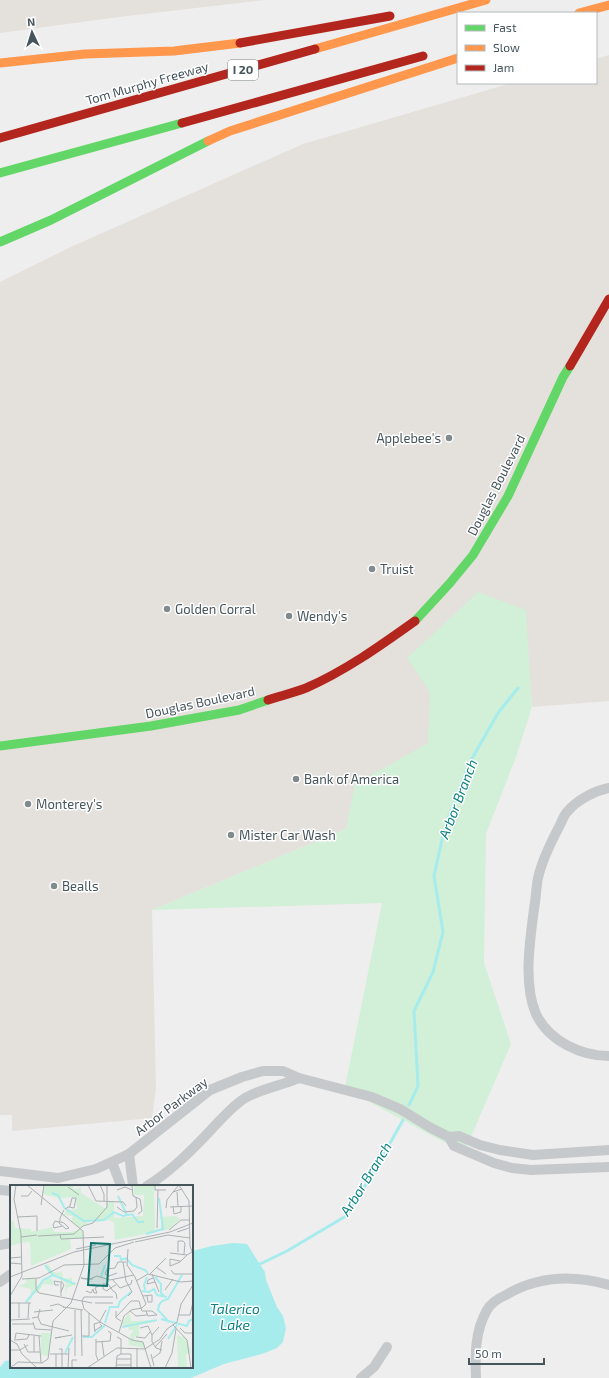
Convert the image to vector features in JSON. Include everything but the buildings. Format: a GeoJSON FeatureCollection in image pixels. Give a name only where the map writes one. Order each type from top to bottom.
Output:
{"type":"FeatureCollection","features":[{"type":"Feature","properties":{"kind":"main road"},"geometry":{"type":"LineString","coordinates":[[0,63],[85,54],[174,51],[232,45],[485,0]]}},
{"type":"Feature","properties":{"kind":"main road","name":"Tom Murphy Freeway"},"geometry":{"type":"LineString","coordinates":[[0,138],[485,0]]}},
{"type":"Feature","properties":{"kind":"main road"},"geometry":{"type":"LineString","coordinates":[[583,12],[609,5]]}},
{"type":"Feature","properties":{"kind":"main road"},"geometry":{"type":"LineString","coordinates":[[597,13],[609,9]]}},
{"type":"Feature","properties":{"kind":"main road"},"geometry":{"type":"LineString","coordinates":[[0,173],[435,53]]}},
{"type":"Feature","properties":{"kind":"main road"},"geometry":{"type":"LineString","coordinates":[[0,242],[50,220],[196,146],[230,131],[457,58]]}},
{"type":"Feature","properties":{"kind":"main road","name":"Douglas Boulevard"},"geometry":{"type":"LineString","coordinates":[[0,746],[151,726],[239,710],[304,688],[340,671],[380,647],[416,620],[473,555],[508,496],[562,377],[609,299]]}},
{"type":"Feature","properties":{"kind":"street"},"geometry":{"type":"LineString","coordinates":[[609,788],[583,798],[567,812],[548,847],[538,878],[529,981],[531,999],[536,1015],[550,1032],[576,1051],[586,1054],[609,1056]]}},
{"type":"Feature","properties":{"kind":"street","name":"Arbor Parkway"},"geometry":{"type":"LineString","coordinates":[[0,1171],[58,1178],[96,1169],[129,1154],[210,1090],[242,1077],[263,1071],[283,1071],[299,1078],[372,1097],[400,1109],[449,1137],[459,1136],[480,1145],[500,1150],[533,1155],[609,1150]]}},
{"type":"Feature","properties":{"kind":"street"},"geometry":{"type":"LineString","coordinates":[[149,1185],[162,1177],[187,1155],[223,1117],[252,1094],[283,1085],[299,1078]]}},
{"type":"Feature","properties":{"kind":"street","name":"Arbor Parkway"},"geometry":{"type":"LineString","coordinates":[[449,1137],[454,1146],[494,1163],[512,1168],[531,1170],[609,1167]]}},
{"type":"Feature","properties":{"kind":"street"},"geometry":{"type":"LineString","coordinates":[[129,1154],[133,1185]]}},
{"type":"Feature","properties":{"kind":"street"},"geometry":{"type":"LineString","coordinates":[[112,1162],[121,1185]]}},
{"type":"Feature","properties":{"kind":"street"},"geometry":{"type":"LineString","coordinates":[[0,1190],[10,1191]]}},
{"type":"Feature","properties":{"kind":"street"},"geometry":{"type":"LineString","coordinates":[[0,1245],[10,1243]]}},
{"type":"Feature","properties":{"kind":"street"},"geometry":{"type":"LineString","coordinates":[[0,1282],[10,1275]]}},
{"type":"Feature","properties":{"kind":"street"},"geometry":{"type":"LineString","coordinates":[[476,1378],[476,1340],[487,1309],[498,1299],[516,1289],[539,1281],[573,1279],[595,1281],[609,1285]]}},
{"type":"Feature","properties":{"kind":"street"},"geometry":{"type":"LineString","coordinates":[[362,1378],[374,1367],[387,1347]]}},
{"type":"Feature","properties":{"kind":"shaded area"},"geometry":{"type":"Polygon","coordinates":[[[0,0],[265,0],[0,33],[0,0]]]}},
{"type":"Feature","properties":{"kind":"shaded area"},"geometry":{"type":"Polygon","coordinates":[[[609,55],[609,701],[532,707],[530,682],[350,809],[346,829],[152,910],[156,1088],[152,1118],[12,1131],[12,1115],[0,1115],[0,282],[73,246],[303,144],[509,84],[597,84],[597,59],[609,55]]]}},
{"type":"Feature","properties":{"kind":"green space"},"geometry":{"type":"Polygon","coordinates":[[[478,592],[526,610],[532,707],[516,757],[486,834],[484,963],[511,1044],[464,1153],[364,1099],[344,1092],[382,903],[152,910],[346,829],[355,784],[428,743],[430,692],[407,658],[478,592]]]}},
{"type":"Feature","properties":{"kind":"water","name":"Talerico Lake"},"geometry":{"type":"Polygon","coordinates":[[[233,1243],[247,1244],[265,1272],[266,1280],[277,1307],[283,1316],[286,1328],[283,1342],[277,1348],[262,1354],[224,1364],[191,1378],[0,1378],[0,1367],[5,1361],[10,1360],[10,1368],[193,1368],[193,1251],[233,1243]]]}},
{"type":"Feature","properties":{"kind":"waterway","name":"Arbor Branch"},"geometry":{"type":"LineString","coordinates":[[409,1105],[418,1086],[414,1011],[433,972],[443,932],[434,876],[445,826],[470,762],[498,713],[518,688]]}},
{"type":"Feature","properties":{"kind":"waterway","name":"Arbor Branch"},"geometry":{"type":"LineString","coordinates":[[260,1264],[287,1251],[346,1216],[375,1170],[403,1120]]}},
{"type":"Feature","properties":{"kind":"traffic: fast"},"geometry":{"type":"LineString","coordinates":[[0,173],[182,123]]}},
{"type":"Feature","properties":{"kind":"traffic: fast"},"geometry":{"type":"LineString","coordinates":[[0,242],[51,220],[208,141]]}},
{"type":"Feature","properties":{"kind":"traffic: fast"},"geometry":{"type":"LineString","coordinates":[[415,621],[450,583],[473,555],[508,496],[563,377],[570,366]]}},
{"type":"Feature","properties":{"kind":"traffic: fast"},"geometry":{"type":"LineString","coordinates":[[0,746],[151,726],[239,710],[268,700]]}},
{"type":"Feature","properties":{"kind":"traffic: slow"},"geometry":{"type":"LineString","coordinates":[[315,49],[486,0]]}},
{"type":"Feature","properties":{"kind":"traffic: slow"},"geometry":{"type":"LineString","coordinates":[[583,12],[609,5]]}},
{"type":"Feature","properties":{"kind":"traffic: slow"},"geometry":{"type":"LineString","coordinates":[[0,63],[85,54],[174,51],[240,43]]}},
{"type":"Feature","properties":{"kind":"traffic: slow"},"geometry":{"type":"LineString","coordinates":[[208,141],[230,131],[457,58]]}},
{"type":"Feature","properties":{"kind":"traffic: jam"},"geometry":{"type":"LineString","coordinates":[[240,43],[390,16]]}},
{"type":"Feature","properties":{"kind":"traffic: jam"},"geometry":{"type":"LineString","coordinates":[[0,138],[315,49]]}},
{"type":"Feature","properties":{"kind":"traffic: jam"},"geometry":{"type":"LineString","coordinates":[[182,123],[423,56]]}},
{"type":"Feature","properties":{"kind":"traffic: jam"},"geometry":{"type":"LineString","coordinates":[[570,366],[609,299]]}},
{"type":"Feature","properties":{"kind":"traffic: jam"},"geometry":{"type":"LineString","coordinates":[[268,700],[306,688],[335,674],[375,649],[415,621]]}},
{"type":"Feature","properties":{"kind":"place","name":"Applebee's"},"geometry":{"type":"Point","coordinates":[449,438]}},
{"type":"Feature","properties":{"kind":"place","name":"Truist"},"geometry":{"type":"Point","coordinates":[372,569]}},
{"type":"Feature","properties":{"kind":"place","name":"Golden Corral"},"geometry":{"type":"Point","coordinates":[167,609]}},
{"type":"Feature","properties":{"kind":"place","name":"Wendy's"},"geometry":{"type":"Point","coordinates":[289,616]}},
{"type":"Feature","properties":{"kind":"place","name":"Bank of America"},"geometry":{"type":"Point","coordinates":[296,779]}},
{"type":"Feature","properties":{"kind":"place","name":"Monterey's"},"geometry":{"type":"Point","coordinates":[28,804]}},
{"type":"Feature","properties":{"kind":"place","name":"Mister Car Wash"},"geometry":{"type":"Point","coordinates":[231,835]}},
{"type":"Feature","properties":{"kind":"place","name":"Bealls"},"geometry":{"type":"Point","coordinates":[54,886]}}]}
